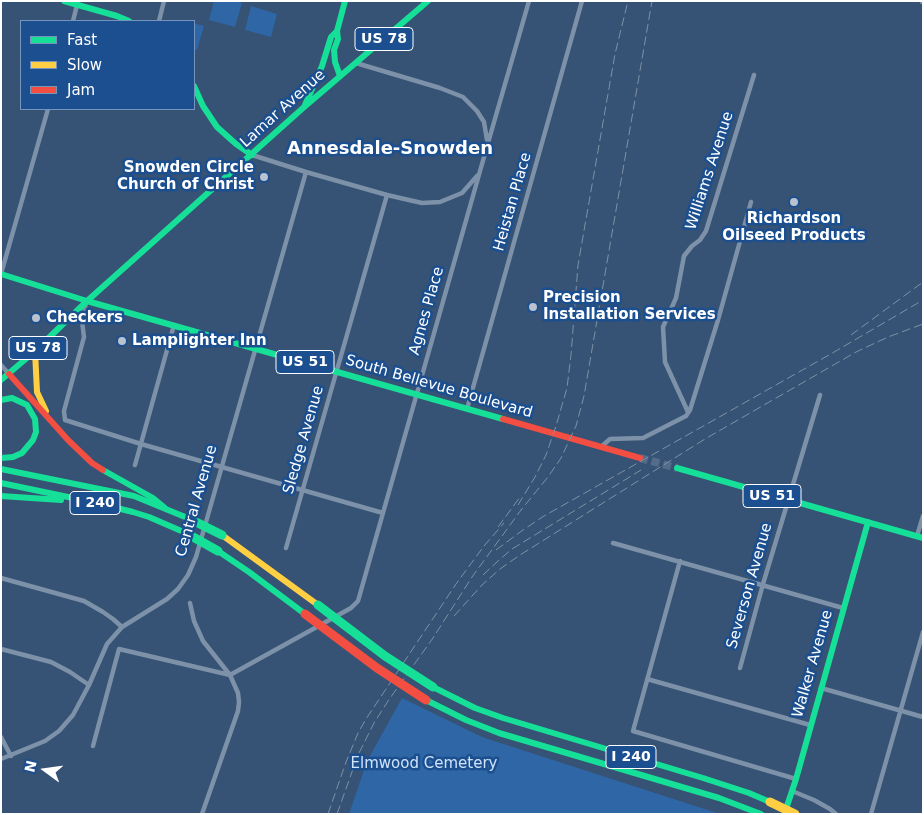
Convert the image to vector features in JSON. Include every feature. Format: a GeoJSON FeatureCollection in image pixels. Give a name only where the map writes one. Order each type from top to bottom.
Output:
{"type":"FeatureCollection","features":[{"type":"Feature","properties":{"kind":"main road"},"geometry":{"type":"LineString","coordinates":[[64,1],[78,3],[127,20]]}},
{"type":"Feature","properties":{"kind":"main road"},"geometry":{"type":"LineString","coordinates":[[340,76],[335,62],[334,50],[345,1]]}},
{"type":"Feature","properties":{"kind":"main road","name":"Lamar Avenue"},"geometry":{"type":"LineString","coordinates":[[5,377],[252,154],[428,1]]}},
{"type":"Feature","properties":{"kind":"main road"},"geometry":{"type":"LineString","coordinates":[[304,108],[322,66],[331,37],[337,31]]}},
{"type":"Feature","properties":{"kind":"main road"},"geometry":{"type":"LineString","coordinates":[[195,88],[203,106],[217,127],[236,144],[252,154]]}},
{"type":"Feature","properties":{"kind":"main road","name":"South Bellevue Boulevard"},"geometry":{"type":"LineString","coordinates":[[1,274],[87,302],[256,348],[640,458]]}},
{"type":"Feature","properties":{"kind":"main road"},"geometry":{"type":"LineString","coordinates":[[35,351],[38,392],[49,418]]}},
{"type":"Feature","properties":{"kind":"main road"},"geometry":{"type":"LineString","coordinates":[[5,377],[49,418],[92,463],[153,498],[165,508]]}},
{"type":"Feature","properties":{"kind":"main road"},"geometry":{"type":"LineString","coordinates":[[1,400],[12,398],[27,405],[35,420],[36,432],[33,440],[22,452],[1,458]]}},
{"type":"Feature","properties":{"kind":"main road","name":"US 51"},"geometry":{"type":"LineString","coordinates":[[677,468],[920,537]]}},
{"type":"Feature","properties":{"kind":"main road","name":"I 240"},"geometry":{"type":"LineString","coordinates":[[1,469],[134,496],[190,519],[222,535],[258,560],[384,656],[433,687],[468,705],[504,718],[744,791],[795,814]]}},
{"type":"Feature","properties":{"kind":"main road","name":"I 240"},"geometry":{"type":"LineString","coordinates":[[1,483],[92,502],[149,517],[186,533],[218,551],[249,572],[377,668],[426,700],[466,720],[499,733],[719,798],[761,814]]}},
{"type":"Feature","properties":{"kind":"main road"},"geometry":{"type":"LineString","coordinates":[[1,496],[92,502]]}},
{"type":"Feature","properties":{"kind":"main road","name":"Walker Avenue"},"geometry":{"type":"LineString","coordinates":[[784,814],[796,779],[868,522]]}},
{"type":"Feature","properties":{"kind":"street"},"geometry":{"type":"LineString","coordinates":[[159,20],[164,1]]}},
{"type":"Feature","properties":{"kind":"street","name":"Agnes Place"},"geometry":{"type":"LineString","coordinates":[[230,676],[351,608],[358,601],[529,1]]}},
{"type":"Feature","properties":{"kind":"street","name":"Heistan Place"},"geometry":{"type":"LineString","coordinates":[[468,409],[582,1]]}},
{"type":"Feature","properties":{"kind":"street"},"geometry":{"type":"LineString","coordinates":[[73,20],[78,3]]}},
{"type":"Feature","properties":{"kind":"street"},"geometry":{"type":"LineString","coordinates":[[356,63],[463,96],[478,111],[484,122],[488,142]]}},
{"type":"Feature","properties":{"kind":"street","name":"Williams Avenue"},"geometry":{"type":"LineString","coordinates":[[688,412],[665,362],[663,327],[676,298],[684,256],[706,231],[754,75]]}},
{"type":"Feature","properties":{"kind":"street"},"geometry":{"type":"LineString","coordinates":[[1,274],[48,110]]}},
{"type":"Feature","properties":{"kind":"street"},"geometry":{"type":"LineString","coordinates":[[252,154],[306,172],[422,203],[440,202],[462,193],[479,174]]}},
{"type":"Feature","properties":{"kind":"street","name":"Central Avenue"},"geometry":{"type":"LineString","coordinates":[[1,759],[45,741],[59,731],[73,715],[89,686],[107,644],[122,628],[167,599],[178,589],[188,575],[196,557],[306,172]]}},
{"type":"Feature","properties":{"kind":"street","name":"Sledge Avenue"},"geometry":{"type":"LineString","coordinates":[[286,548],[387,195]]}},
{"type":"Feature","properties":{"kind":"street"},"geometry":{"type":"LineString","coordinates":[[601,447],[610,439],[643,438],[686,416],[718,320],[751,202]]}},
{"type":"Feature","properties":{"kind":"street"},"geometry":{"type":"LineString","coordinates":[[87,302],[82,321],[84,336],[64,411],[66,420],[141,444],[383,512]]}},
{"type":"Feature","properties":{"kind":"street"},"geometry":{"type":"LineString","coordinates":[[135,464],[174,325]]}},
{"type":"Feature","properties":{"kind":"street"},"geometry":{"type":"LineString","coordinates":[[1,365],[5,377]]}},
{"type":"Feature","properties":{"kind":"street","name":"Severson Avenue"},"geometry":{"type":"LineString","coordinates":[[740,668],[762,584],[820,395]]}},
{"type":"Feature","properties":{"kind":"street"},"geometry":{"type":"LineString","coordinates":[[920,537],[923,516]]}},
{"type":"Feature","properties":{"kind":"street"},"geometry":{"type":"LineString","coordinates":[[613,542],[843,608]]}},
{"type":"Feature","properties":{"kind":"street"},"geometry":{"type":"LineString","coordinates":[[680,561],[634,731],[796,779]]}},
{"type":"Feature","properties":{"kind":"street"},"geometry":{"type":"LineString","coordinates":[[1,578],[84,601],[114,619],[122,628]]}},
{"type":"Feature","properties":{"kind":"street"},"geometry":{"type":"LineString","coordinates":[[190,604],[194,621],[203,641],[230,676],[238,693],[238,711],[202,814]]}},
{"type":"Feature","properties":{"kind":"street"},"geometry":{"type":"LineString","coordinates":[[872,814],[923,632]]}},
{"type":"Feature","properties":{"kind":"street"},"geometry":{"type":"LineString","coordinates":[[1,649],[51,662],[70,672],[89,686]]}},
{"type":"Feature","properties":{"kind":"street"},"geometry":{"type":"LineString","coordinates":[[93,746],[119,649],[230,676]]}},
{"type":"Feature","properties":{"kind":"street"},"geometry":{"type":"LineString","coordinates":[[647,679],[810,725]]}},
{"type":"Feature","properties":{"kind":"street"},"geometry":{"type":"LineString","coordinates":[[821,688],[923,717]]}},
{"type":"Feature","properties":{"kind":"street"},"geometry":{"type":"LineString","coordinates":[[1,737],[11,756]]}},
{"type":"Feature","properties":{"kind":"street"},"geometry":{"type":"LineString","coordinates":[[792,791],[814,800],[836,814]]}},
{"type":"Feature","properties":{"kind":"green space"},"geometry":{"type":"Polygon","coordinates":[[[214,1],[236,1],[242,3],[235,27],[209,20],[214,1]]]}},
{"type":"Feature","properties":{"kind":"green space"},"geometry":{"type":"Polygon","coordinates":[[[251,6],[277,14],[271,37],[245,30],[251,6]]]}},
{"type":"Feature","properties":{"kind":"green space"},"geometry":{"type":"Polygon","coordinates":[[[195,23],[204,26],[197,50],[195,49],[195,23]]]}},
{"type":"Feature","properties":{"kind":"green space","name":"Elmwood Cemetery"},"geometry":{"type":"Polygon","coordinates":[[[402,698],[482,737],[720,814],[349,814],[367,761],[402,698]]]}},
{"type":"Feature","properties":{"kind":"tunnel"},"geometry":{"type":"LineString","coordinates":[[640,458],[677,468]]}},
{"type":"Feature","properties":{"kind":"railway"},"geometry":{"type":"LineString","coordinates":[[518,505],[546,455],[567,388],[578,265],[615,54],[628,1]]}},
{"type":"Feature","properties":{"kind":"railway"},"geometry":{"type":"LineString","coordinates":[[337,814],[358,755],[374,723],[433,638],[472,577],[561,458],[576,426],[584,396],[652,1]]}},
{"type":"Feature","properties":{"kind":"railway"},"geometry":{"type":"LineString","coordinates":[[851,335],[923,282]]}},
{"type":"Feature","properties":{"kind":"railway"},"geometry":{"type":"LineString","coordinates":[[496,550],[544,516],[923,300]]}},
{"type":"Feature","properties":{"kind":"railway"},"geometry":{"type":"LineString","coordinates":[[454,616],[482,585],[500,569],[705,439],[856,352],[888,337],[923,324]]}},
{"type":"Feature","properties":{"kind":"railway"},"geometry":{"type":"LineString","coordinates":[[483,575],[512,549],[641,470]]}},
{"type":"Feature","properties":{"kind":"railway"},"geometry":{"type":"LineString","coordinates":[[498,527],[520,497]]}},
{"type":"Feature","properties":{"kind":"railway"},"geometry":{"type":"LineString","coordinates":[[328,814],[346,762],[366,719],[456,584],[504,523]]}},
{"type":"Feature","properties":{"kind":"traffic: fast"},"geometry":{"type":"LineString","coordinates":[[64,1],[127,20]]}},
{"type":"Feature","properties":{"kind":"traffic: fast"},"geometry":{"type":"LineString","coordinates":[[340,76],[335,62],[334,50],[345,1]]}},
{"type":"Feature","properties":{"kind":"traffic: fast"},"geometry":{"type":"LineString","coordinates":[[1,380],[303,108],[428,1]]}},
{"type":"Feature","properties":{"kind":"traffic: fast"},"geometry":{"type":"LineString","coordinates":[[305,105],[322,66],[331,37],[337,31]]}},
{"type":"Feature","properties":{"kind":"traffic: fast"},"geometry":{"type":"LineString","coordinates":[[195,88],[203,106],[217,127],[252,155]]}},
{"type":"Feature","properties":{"kind":"traffic: fast"},"geometry":{"type":"LineString","coordinates":[[1,274],[87,301],[503,419]]}},
{"type":"Feature","properties":{"kind":"traffic: fast"},"geometry":{"type":"LineString","coordinates":[[1,400],[12,398],[27,405],[35,419],[36,432],[33,440],[22,453],[13,457],[1,458]]}},
{"type":"Feature","properties":{"kind":"traffic: fast"},"geometry":{"type":"LineString","coordinates":[[677,468],[923,538]]}},
{"type":"Feature","properties":{"kind":"traffic: fast"},"geometry":{"type":"LineString","coordinates":[[1,469],[134,496],[190,519]]}},
{"type":"Feature","properties":{"kind":"traffic: fast"},"geometry":{"type":"LineString","coordinates":[[103,470],[153,498],[165,508]]}},
{"type":"Feature","properties":{"kind":"traffic: fast"},"geometry":{"type":"LineString","coordinates":[[1,483],[133,512],[186,533]]}},
{"type":"Feature","properties":{"kind":"traffic: fast"},"geometry":{"type":"LineString","coordinates":[[1,496],[61,500]]}},
{"type":"Feature","properties":{"kind":"traffic: fast"},"geometry":{"type":"LineString","coordinates":[[190,519],[222,535]]}},
{"type":"Feature","properties":{"kind":"traffic: fast"},"geometry":{"type":"LineString","coordinates":[[785,812],[868,522]]}},
{"type":"Feature","properties":{"kind":"traffic: fast"},"geometry":{"type":"LineString","coordinates":[[186,533],[218,551]]}},
{"type":"Feature","properties":{"kind":"traffic: fast"},"geometry":{"type":"LineString","coordinates":[[218,551],[305,614]]}},
{"type":"Feature","properties":{"kind":"traffic: fast"},"geometry":{"type":"LineString","coordinates":[[318,605],[385,656],[433,687]]}},
{"type":"Feature","properties":{"kind":"traffic: fast"},"geometry":{"type":"LineString","coordinates":[[433,687],[475,708],[503,718],[703,778],[770,802]]}},
{"type":"Feature","properties":{"kind":"traffic: fast"},"geometry":{"type":"LineString","coordinates":[[426,700],[466,720],[499,733],[719,798],[761,814]]}},
{"type":"Feature","properties":{"kind":"traffic: slow"},"geometry":{"type":"LineString","coordinates":[[35,351],[37,392],[46,411]]}},
{"type":"Feature","properties":{"kind":"traffic: slow"},"geometry":{"type":"LineString","coordinates":[[222,535],[318,605]]}},
{"type":"Feature","properties":{"kind":"traffic: slow"},"geometry":{"type":"LineString","coordinates":[[770,802],[795,814]]}},
{"type":"Feature","properties":{"kind":"traffic: jam"},"geometry":{"type":"LineString","coordinates":[[9,374],[68,440],[92,463],[103,470]]}},
{"type":"Feature","properties":{"kind":"traffic: jam"},"geometry":{"type":"LineString","coordinates":[[503,419],[640,458]]}},
{"type":"Feature","properties":{"kind":"traffic: jam"},"geometry":{"type":"LineString","coordinates":[[305,614],[377,668],[426,700]]}},
{"type":"Feature","properties":{"kind":"place","name":"Snowden Circle Church of Christ"},"geometry":{"type":"Point","coordinates":[264,177]}},
{"type":"Feature","properties":{"kind":"place","name":"Richardson Oilseed Products"},"geometry":{"type":"Point","coordinates":[794,202]}},
{"type":"Feature","properties":{"kind":"place","name":"Precision Installation Services"},"geometry":{"type":"Point","coordinates":[533,307]}},
{"type":"Feature","properties":{"kind":"place","name":"Checkers"},"geometry":{"type":"Point","coordinates":[36,318]}},
{"type":"Feature","properties":{"kind":"place","name":"Lamplighter Inn"},"geometry":{"type":"Point","coordinates":[122,341]}},
{"type":"Feature","properties":{"kind":"district","name":"Annesdale-Snowden"},"geometry":{"type":"Point","coordinates":[390,149]}}]}
